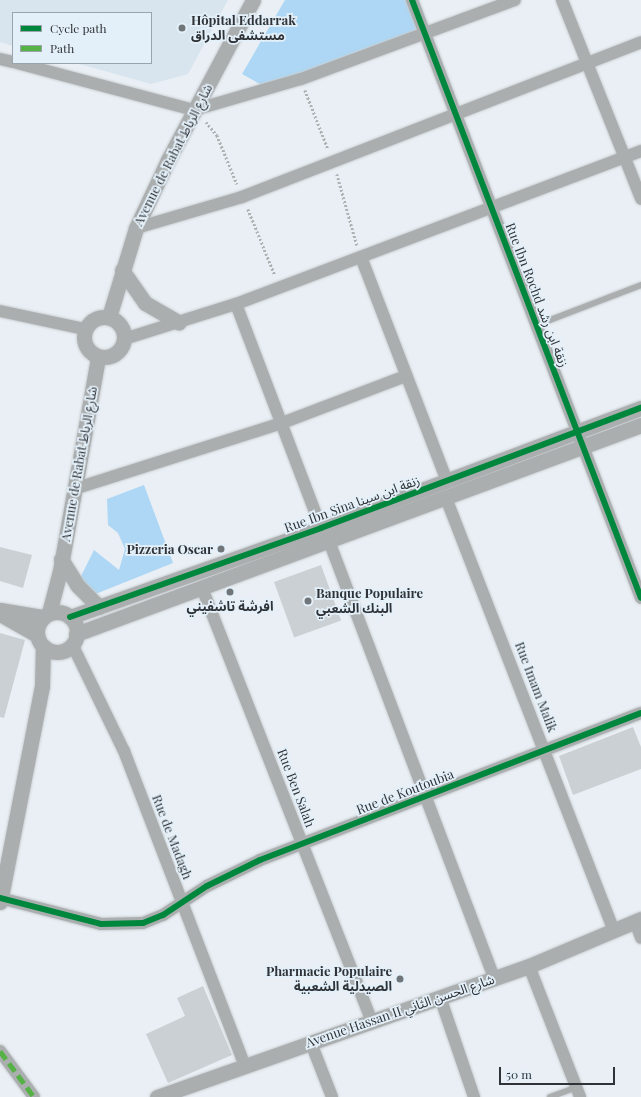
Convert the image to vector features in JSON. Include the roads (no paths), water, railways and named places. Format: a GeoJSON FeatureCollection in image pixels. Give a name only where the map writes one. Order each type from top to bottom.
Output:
{"type":"FeatureCollection","features":[{"type":"Feature","properties":{"kind":"street","name":"Avenue de Rabat شارع الرباط"},"geometry":{"type":"LineString","coordinates":[[109,317],[122,270],[136,228],[194,110],[253,0]]}},
{"type":"Feature","properties":{"kind":"street","name":"Rue Ibn Rochd زنقة ابن رشد"},"geometry":{"type":"LineString","coordinates":[[412,0],[641,598]]}},
{"type":"Feature","properties":{"kind":"street"},"geometry":{"type":"LineString","coordinates":[[21,64],[194,110],[301,79],[424,32],[516,0]]}},
{"type":"Feature","properties":{"kind":"street"},"geometry":{"type":"LineString","coordinates":[[562,0],[641,199]]}},
{"type":"Feature","properties":{"kind":"street"},"geometry":{"type":"LineString","coordinates":[[136,228],[242,196],[455,112],[587,64],[641,42]]}},
{"type":"Feature","properties":{"kind":"street"},"geometry":{"type":"LineString","coordinates":[[0,58],[12,62]]}},
{"type":"Feature","properties":{"kind":"street"},"geometry":{"type":"LineString","coordinates":[[124,339],[179,324],[236,304],[641,151]]}},
{"type":"Feature","properties":{"kind":"street"},"geometry":{"type":"LineString","coordinates":[[361,257],[447,481]]}},
{"type":"Feature","properties":{"kind":"street"},"geometry":{"type":"LineString","coordinates":[[122,270],[145,303],[179,324]]}},
{"type":"Feature","properties":{"kind":"street"},"geometry":{"type":"LineString","coordinates":[[236,304],[494,978]]}},
{"type":"Feature","properties":{"kind":"street"},"geometry":{"type":"LineString","coordinates":[[0,311],[85,329]]}},
{"type":"Feature","properties":{"kind":"street"},"geometry":{"type":"LineString","coordinates":[[109,317],[120,325],[124,339],[118,351],[105,357],[98,356],[87,349],[85,329],[95,319],[109,317]]}},
{"type":"Feature","properties":{"kind":"street","name":"Avenue de Rabat شارع الرباط"},"geometry":{"type":"LineString","coordinates":[[40,640],[60,565],[98,356]]}},
{"type":"Feature","properties":{"kind":"street"},"geometry":{"type":"LineString","coordinates":[[74,489],[282,423],[406,376]]}},
{"type":"Feature","properties":{"kind":"street","name":"Rue Ibn Sina زنقة ابن سينا"},"geometry":{"type":"LineString","coordinates":[[70,643],[202,588],[447,481],[641,408]]}},
{"type":"Feature","properties":{"kind":"street","name":"Rue Ibn Sina زنقة ابن سينا"},"geometry":{"type":"LineString","coordinates":[[0,610],[68,616],[446,498],[641,425]]}},
{"type":"Feature","properties":{"kind":"street","name":"Rue Imam Malik"},"geometry":{"type":"LineString","coordinates":[[446,498],[614,932]]}},
{"type":"Feature","properties":{"kind":"street","name":"Avenue de Rabat شارع الرباط"},"geometry":{"type":"LineString","coordinates":[[60,565],[68,616],[70,643]]}},
{"type":"Feature","properties":{"kind":"street"},"geometry":{"type":"LineString","coordinates":[[60,565],[99,607]]}},
{"type":"Feature","properties":{"kind":"street","name":"Rue Ben Salah"},"geometry":{"type":"LineString","coordinates":[[202,588],[372,1021]]}},
{"type":"Feature","properties":{"kind":"street"},"geometry":{"type":"LineString","coordinates":[[0,614],[40,640],[70,643],[42,686]]}},
{"type":"Feature","properties":{"kind":"street"},"geometry":{"type":"LineString","coordinates":[[0,900],[42,686],[40,640]]}},
{"type":"Feature","properties":{"kind":"street","name":"Rue de Madagh"},"geometry":{"type":"LineString","coordinates":[[70,643],[124,751],[245,1066]]}},
{"type":"Feature","properties":{"kind":"street","name":"Rue de Koutoubia"},"geometry":{"type":"LineString","coordinates":[[0,900],[101,924],[122,926],[157,918],[233,872],[303,843],[641,713]]}},
{"type":"Feature","properties":{"kind":"street"},"geometry":{"type":"LineString","coordinates":[[638,920],[641,938]]}},
{"type":"Feature","properties":{"kind":"street","name":"Avenue Hassan II شارع الحسن الثاني"},"geometry":{"type":"LineString","coordinates":[[157,1097],[529,966],[614,932],[638,920]]}},
{"type":"Feature","properties":{"kind":"street"},"geometry":{"type":"LineString","coordinates":[[529,966],[578,1092]]}},
{"type":"Feature","properties":{"kind":"street"},"geometry":{"type":"LineString","coordinates":[[440,997],[474,1097]]}},
{"type":"Feature","properties":{"kind":"street"},"geometry":{"type":"LineString","coordinates":[[311,1043],[332,1097]]}},
{"type":"Feature","properties":{"kind":"street"},"geometry":{"type":"LineString","coordinates":[[0,1051],[34,1097]]}},
{"type":"Feature","properties":{"kind":"lane"},"geometry":{"type":"LineString","coordinates":[[537,325],[641,285]]}},
{"type":"Feature","properties":{"kind":"lane"},"geometry":{"type":"LineString","coordinates":[[550,1097],[578,1092]]}},
{"type":"Feature","properties":{"kind":"place","name":"Hôpital Eddarrak مستشفى الدراق"},"geometry":{"type":"Point","coordinates":[182,28]}},
{"type":"Feature","properties":{"kind":"place","name":"Pizzeria Oscar"},"geometry":{"type":"Point","coordinates":[221,549]}},
{"type":"Feature","properties":{"kind":"place","name":"افرشة تاشفيني"},"geometry":{"type":"Point","coordinates":[230,592]}},
{"type":"Feature","properties":{"kind":"place","name":"Banque Populaire البنك الشعبي"},"geometry":{"type":"Point","coordinates":[308,601]}},
{"type":"Feature","properties":{"kind":"place","name":"Pharmacie Populaire الصيدلية الشعبية"},"geometry":{"type":"Point","coordinates":[400,979]}}]}
